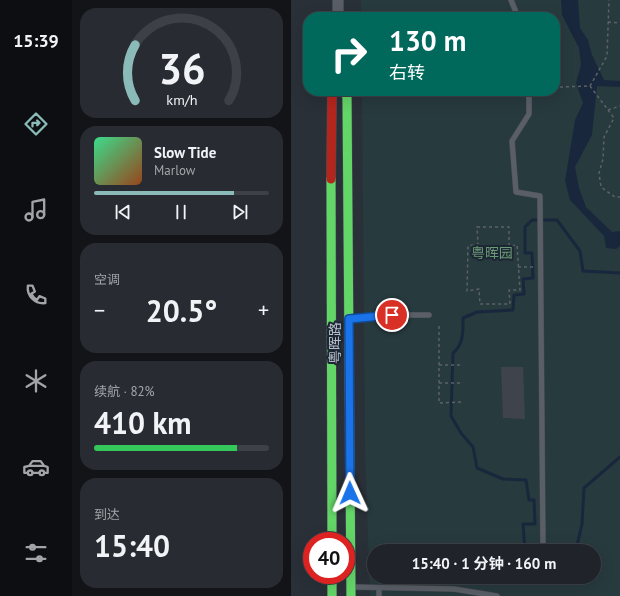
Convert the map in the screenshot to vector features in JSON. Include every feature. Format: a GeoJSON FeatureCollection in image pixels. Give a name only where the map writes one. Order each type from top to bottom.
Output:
{"type":"FeatureCollection","features":[{"type":"Feature","properties":{"kind":"street"},"geometry":{"type":"LineString","coordinates":[[338,0],[338,12]]}},
{"type":"Feature","properties":{"kind":"street","name":"粤晖路"},"geometry":{"type":"LineString","coordinates":[[331,96],[331,532]]}},
{"type":"Feature","properties":{"kind":"street","name":"粤晖路"},"geometry":{"type":"LineString","coordinates":[[346,96],[351,592]]}},
{"type":"Feature","properties":{"kind":"street"},"geometry":{"type":"LineString","coordinates":[[330,319],[349,319]]}},
{"type":"Feature","properties":{"kind":"street"},"geometry":{"type":"LineString","coordinates":[[332,584],[332,596]]}},
{"type":"Feature","properties":{"kind":"lane"},"geometry":{"type":"LineString","coordinates":[[511,0],[516,12]]}},
{"type":"Feature","properties":{"kind":"lane"},"geometry":{"type":"LineString","coordinates":[[529,96],[529,114],[512,141],[516,192],[540,196],[543,544]]}},
{"type":"Feature","properties":{"kind":"lane"},"geometry":{"type":"LineString","coordinates":[[349,319],[380,315],[429,315]]}},
{"type":"Feature","properties":{"kind":"lane"},"geometry":{"type":"LineString","coordinates":[[379,588],[379,596]]}},
{"type":"Feature","properties":{"kind":"lane"},"geometry":{"type":"LineString","coordinates":[[351,592],[379,588],[454,589],[497,596]]}},
{"type":"Feature","properties":{"kind":"path"},"geometry":{"type":"LineString","coordinates":[[590,86],[607,56],[609,0]]}},
{"type":"Feature","properties":{"kind":"path"},"geometry":{"type":"LineString","coordinates":[[608,22],[620,23]]}},
{"type":"Feature","properties":{"kind":"path"},"geometry":{"type":"LineString","coordinates":[[560,87],[590,86]]}},
{"type":"Feature","properties":{"kind":"path"},"geometry":{"type":"LineString","coordinates":[[590,86],[614,118],[604,137],[603,159],[599,173],[601,187],[615,197],[620,197]]}},
{"type":"Feature","properties":{"kind":"path"},"geometry":{"type":"LineString","coordinates":[[608,110],[620,106]]}},
{"type":"Feature","properties":{"kind":"path"},"geometry":{"type":"LineString","coordinates":[[477,227],[509,227],[509,246],[517,245],[519,266],[520,290],[509,290],[510,304],[479,304],[479,289],[467,291],[468,246],[478,244],[477,227]]}},
{"type":"Feature","properties":{"kind":"path"},"geometry":{"type":"LineString","coordinates":[[519,266],[529,267]]}},
{"type":"Feature","properties":{"kind":"path"},"geometry":{"type":"LineString","coordinates":[[439,326],[439,403],[462,402]]}},
{"type":"Feature","properties":{"kind":"path"},"geometry":{"type":"LineString","coordinates":[[439,365],[461,365]]}},
{"type":"Feature","properties":{"kind":"path"},"geometry":{"type":"LineString","coordinates":[[439,383],[461,383]]}},
{"type":"Feature","properties":{"kind":"green space","name":"粤晖园"},"geometry":{"type":"Polygon","coordinates":[[[361,0],[620,0],[620,596],[370,596],[370,584],[601,584],[601,544],[368,544],[365,445],[362,96],[560,96],[560,12],[361,12],[361,0]]]}},
{"type":"Feature","properties":{"kind":"water"},"geometry":{"type":"Polygon","coordinates":[[[561,0],[578,0],[580,28],[588,40],[592,55],[604,80],[620,81],[620,87],[597,86],[592,135],[575,167],[579,188],[586,207],[612,232],[620,231],[620,246],[616,249],[606,248],[604,236],[570,200],[565,181],[575,120],[583,103],[576,83],[581,65],[579,48],[562,15],[561,0]]]}},
{"type":"Feature","properties":{"kind":"building"},"geometry":{"type":"Polygon","coordinates":[[[501,367],[523,367],[525,419],[503,418],[501,367]]]}},
{"type":"Feature","properties":{"kind":"waterway"},"geometry":{"type":"LineString","coordinates":[[524,544],[523,524],[535,524],[534,500],[529,500],[526,480],[503,479],[477,468],[473,447],[461,433],[451,416],[453,353],[461,341],[463,332],[463,318],[477,312],[513,310],[514,295],[524,294],[523,279],[533,278],[532,253],[525,253],[525,227],[532,220],[557,220],[580,251],[583,271],[620,273]]}},
{"type":"Feature","properties":{"kind":"waterway"},"geometry":{"type":"LineString","coordinates":[[577,544],[582,524],[584,488],[620,457]]}},
{"type":"Feature","properties":{"kind":"traffic: fast"},"geometry":{"type":"LineString","coordinates":[[346,96],[351,596]]}},
{"type":"Feature","properties":{"kind":"traffic: fast"},"geometry":{"type":"LineString","coordinates":[[331,179],[332,532]]}},
{"type":"Feature","properties":{"kind":"traffic: fast"},"geometry":{"type":"LineString","coordinates":[[332,584],[332,596]]}},
{"type":"Feature","properties":{"kind":"traffic: jam"},"geometry":{"type":"LineString","coordinates":[[331,179],[332,96]]}},
{"type":"Feature","properties":{"kind":"route"},"geometry":{"type":"LineString","coordinates":[[350,493],[349,319],[392,315]]}}]}
